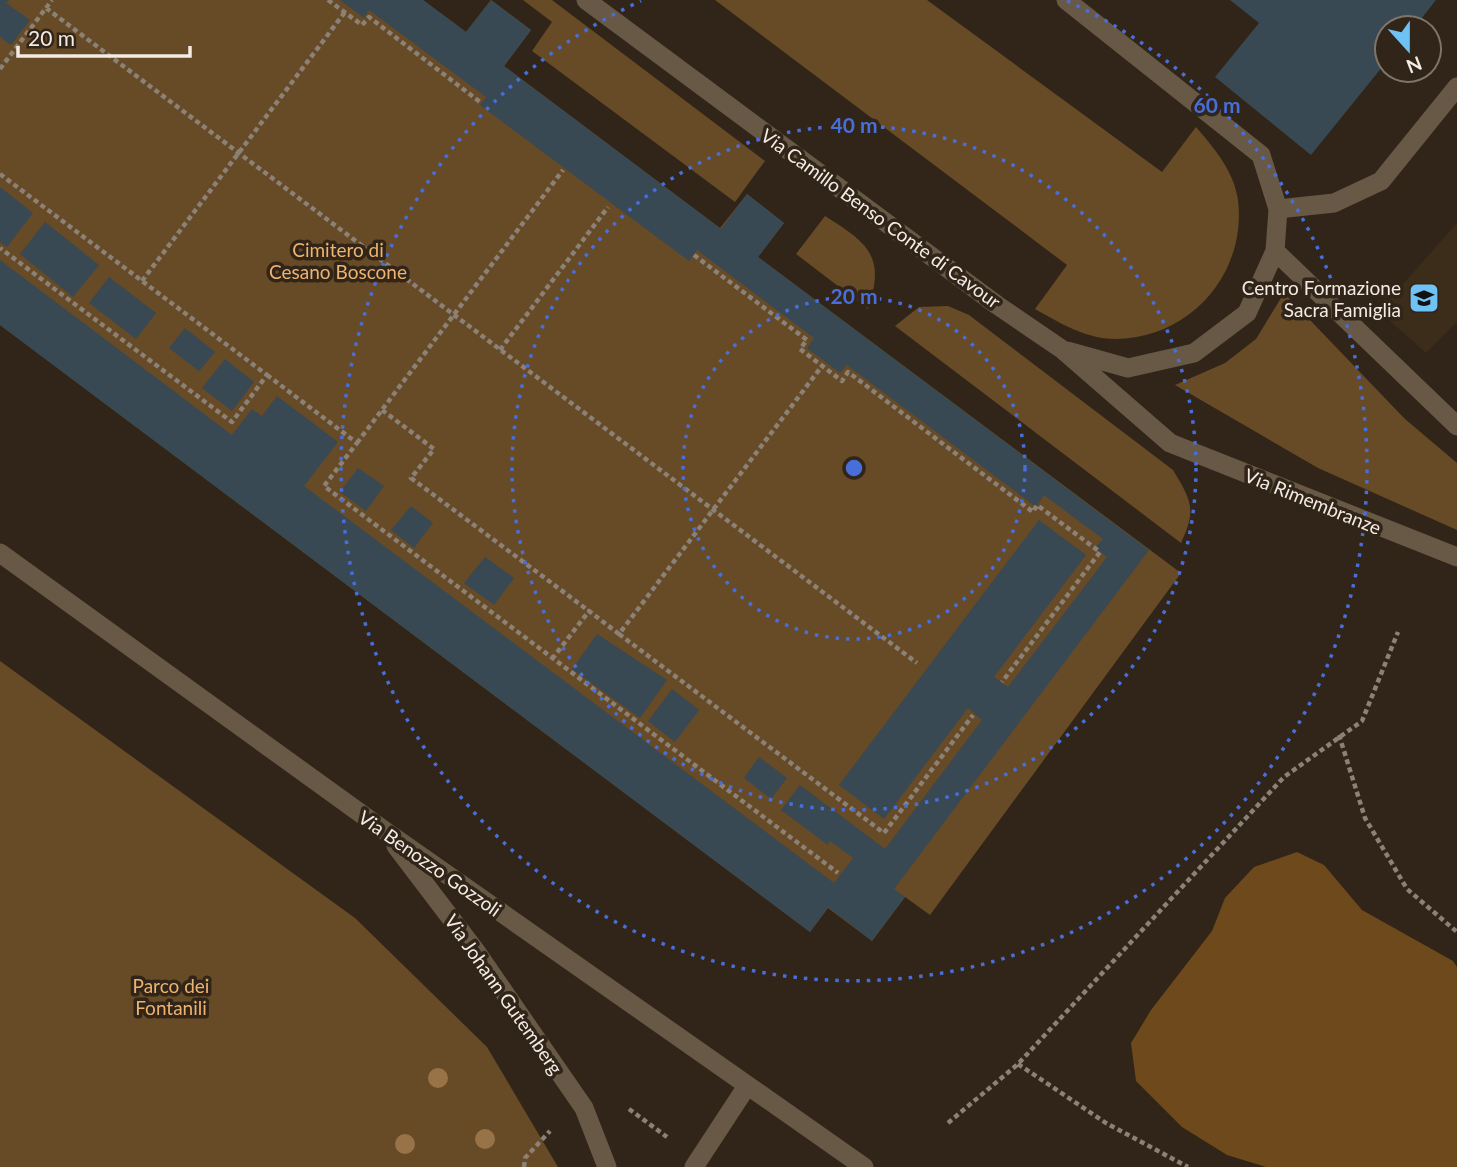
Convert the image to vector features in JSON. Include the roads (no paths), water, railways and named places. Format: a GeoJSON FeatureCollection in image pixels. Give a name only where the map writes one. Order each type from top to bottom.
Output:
{"type":"FeatureCollection","features":[{"type":"Feature","properties":{"kind":"street","name":"Via Camillo Benso Conte di Cavour"},"geometry":{"type":"LineString","coordinates":[[586,0],[976,290],[1063,350],[1170,443]]}},
{"type":"Feature","properties":{"kind":"street"},"geometry":{"type":"LineString","coordinates":[[1063,350],[1128,368],[1194,353],[1247,313],[1275,251],[1278,209],[1261,156],[1066,0]]}},
{"type":"Feature","properties":{"kind":"street"},"geometry":{"type":"LineString","coordinates":[[1278,209],[1334,203],[1381,181],[1457,88]]}},
{"type":"Feature","properties":{"kind":"street"},"geometry":{"type":"LineString","coordinates":[[1275,251],[1457,426]]}},
{"type":"Feature","properties":{"kind":"street","name":"Via Rimembranze"},"geometry":{"type":"LineString","coordinates":[[1170,443],[1457,557]]}},
{"type":"Feature","properties":{"kind":"street","name":"Via Benozzo Gozzoli"},"geometry":{"type":"LineString","coordinates":[[0,553],[385,831],[864,1167]]}},
{"type":"Feature","properties":{"kind":"street","name":"Via Johann Gutemberg"},"geometry":{"type":"LineString","coordinates":[[385,831],[475,950],[584,1108],[607,1167]]}},
{"type":"Feature","properties":{"kind":"street"},"geometry":{"type":"LineString","coordinates":[[694,1167],[747,1086]]}},
{"type":"Feature","properties":{"kind":"place","name":"Centro Formazione Sacra Famiglia"},"geometry":{"type":"Point","coordinates":[1424,298]}},
{"type":"Feature","properties":{"kind":"park label","name":"Cimitero di Cesano Boscone"},"geometry":{"type":"Point","coordinates":[338,260]}},
{"type":"Feature","properties":{"kind":"park label","name":"Parco dei Fontanili"},"geometry":{"type":"Point","coordinates":[171,996]}}]}
